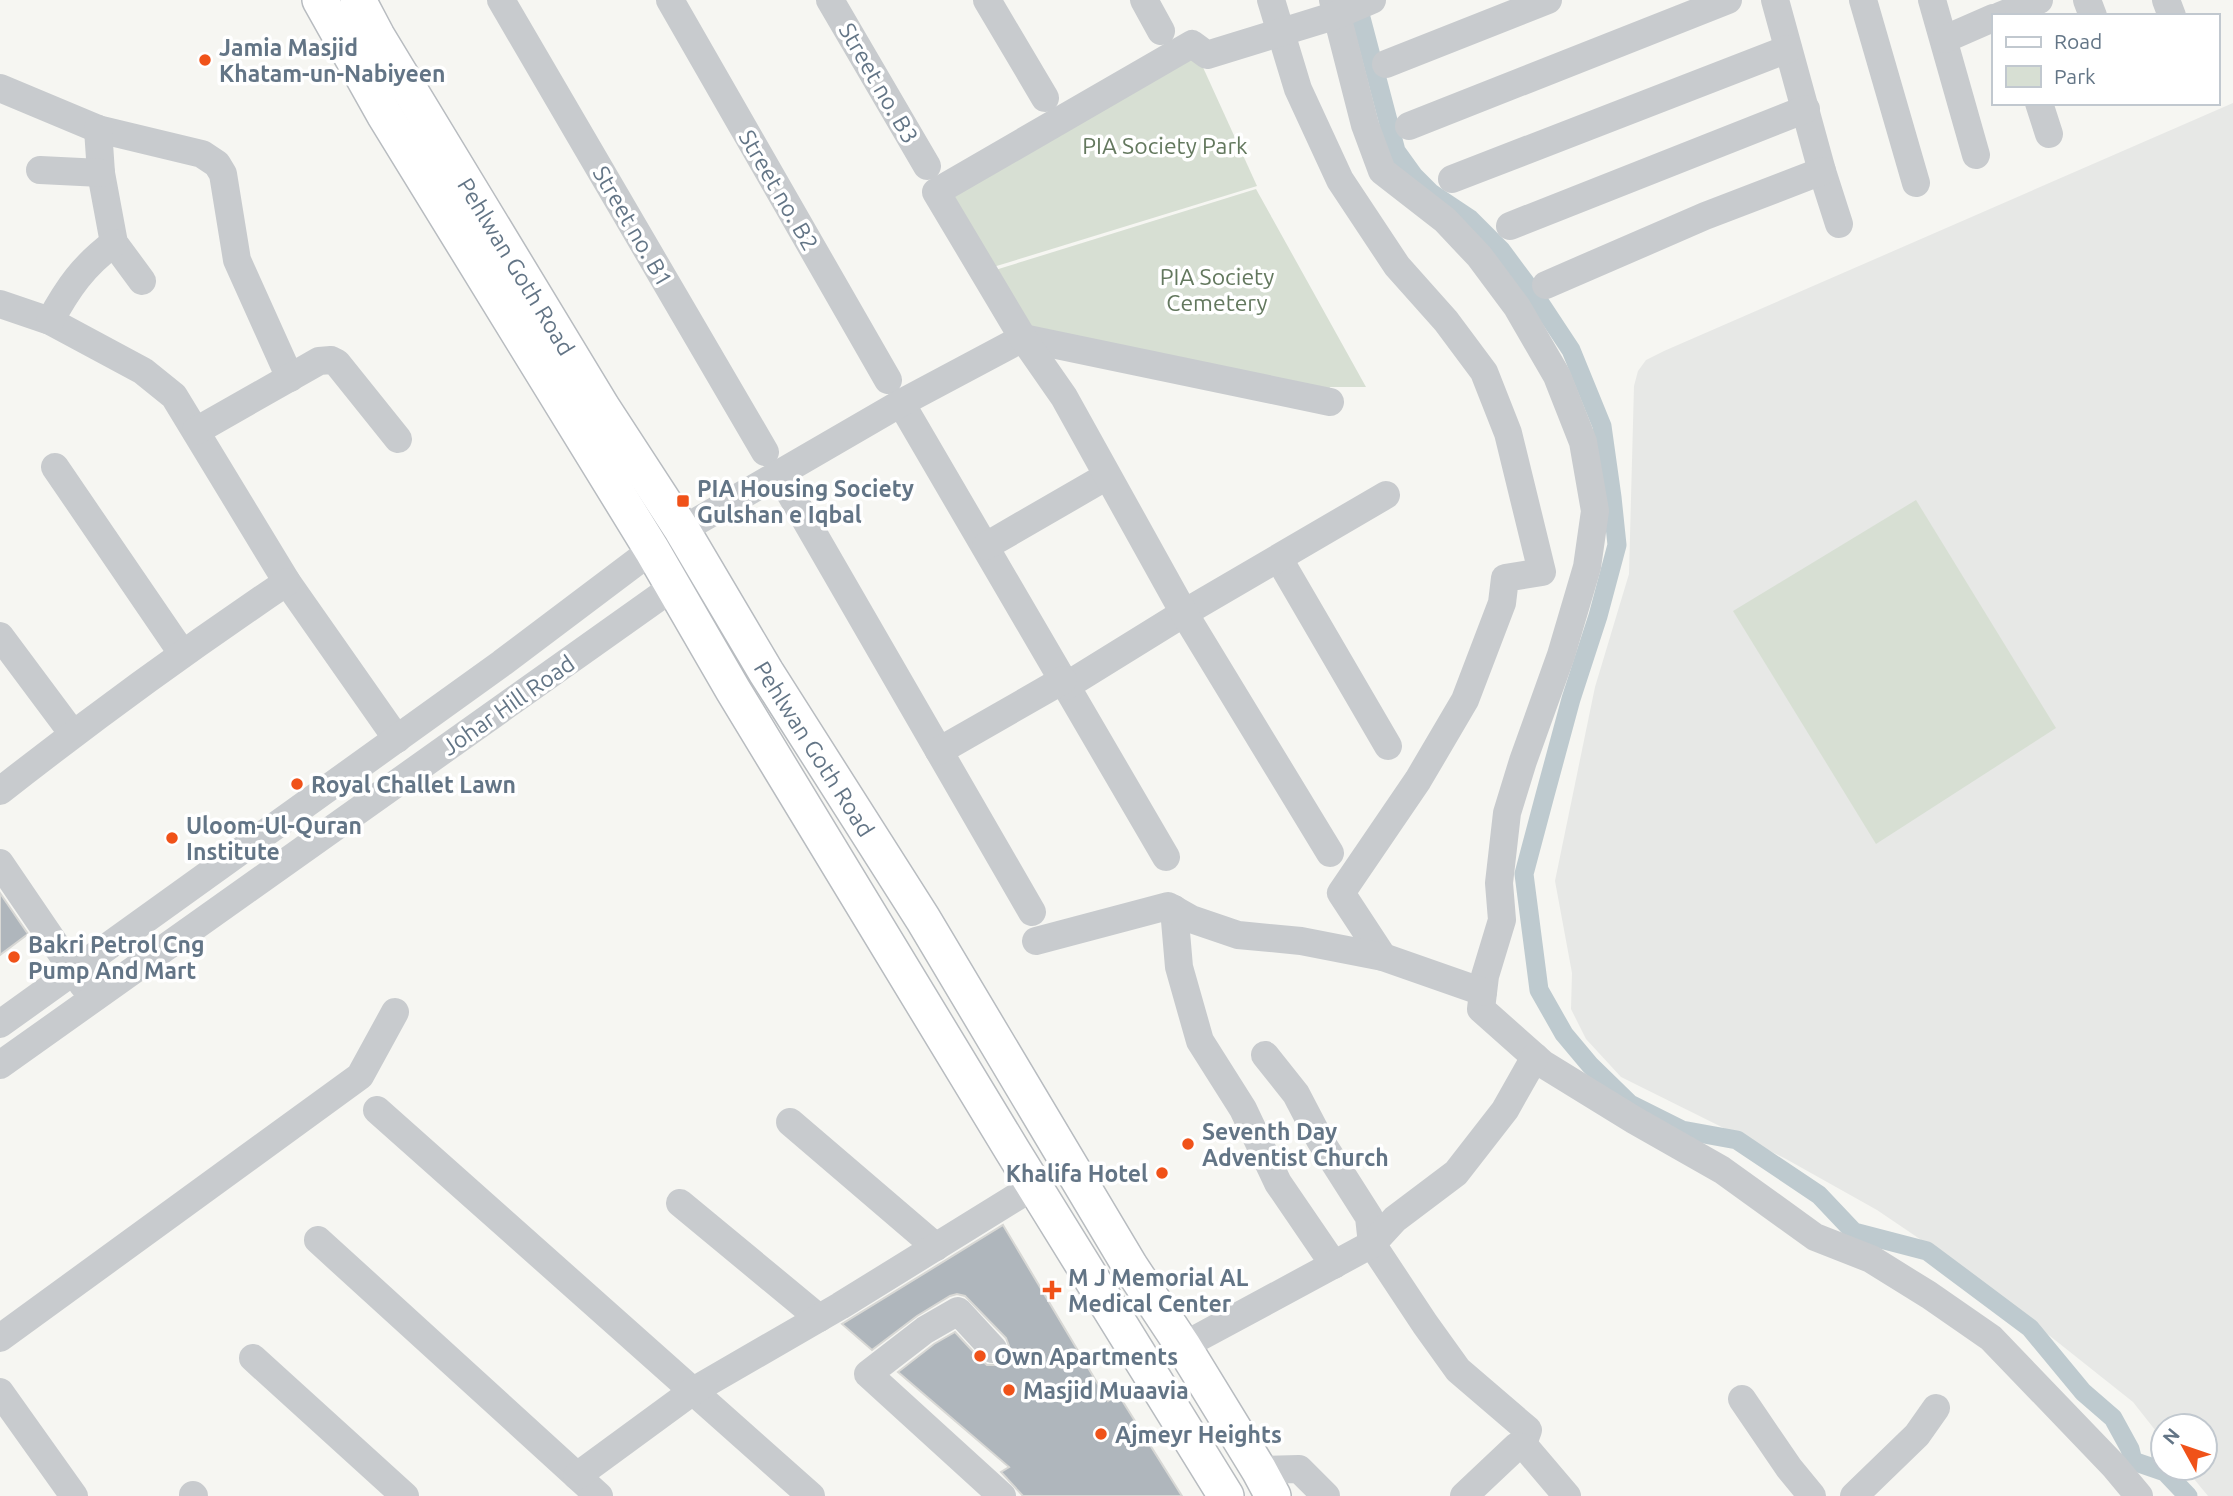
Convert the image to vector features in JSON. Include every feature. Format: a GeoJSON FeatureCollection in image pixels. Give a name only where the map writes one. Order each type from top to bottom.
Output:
{"type":"FeatureCollection","features":[{"type":"Feature","properties":{"kind":"main road","name":"Pehlwan Goth Road"},"geometry":{"type":"LineString","coordinates":[[320,0],[384,114],[602,437],[682,530],[766,672],[923,919],[1130,1265],[1266,1483]]}},
{"type":"Feature","properties":{"kind":"main road","name":"Pehlwan Goth Road"},"geometry":{"type":"LineString","coordinates":[[358,0],[602,437],[652,550],[673,587],[1043,1200],[1226,1496]]}},
{"type":"Feature","properties":{"kind":"main road"},"geometry":{"type":"LineString","coordinates":[[733,690],[766,672]]}},
{"type":"Feature","properties":{"kind":"main road"},"geometry":{"type":"LineString","coordinates":[[1043,1200],[1087,1194]]}},
{"type":"Feature","properties":{"kind":"main road"},"geometry":{"type":"LineString","coordinates":[[1169,1404],[1204,1382]]}},
{"type":"Feature","properties":{"kind":"street","name":"Street no. B1"},"geometry":{"type":"LineString","coordinates":[[501,0],[1032,912]]}},
{"type":"Feature","properties":{"kind":"street","name":"Street no. B2"},"geometry":{"type":"LineString","coordinates":[[670,0],[1167,857]]}},
{"type":"Feature","properties":{"kind":"street","name":"Street no. B3"},"geometry":{"type":"LineString","coordinates":[[830,0],[927,166]]}},
{"type":"Feature","properties":{"kind":"street"},"geometry":{"type":"LineString","coordinates":[[988,0],[1045,98]]}},
{"type":"Feature","properties":{"kind":"street"},"geometry":{"type":"LineString","coordinates":[[1144,0],[1161,31]]}},
{"type":"Feature","properties":{"kind":"street"},"geometry":{"type":"LineString","coordinates":[[1271,0],[1298,89],[1340,180],[1397,266],[1446,320],[1484,372],[1508,433],[1542,572],[1505,578],[1503,603],[1465,700],[1418,780],[1341,893],[1383,957]]}},
{"type":"Feature","properties":{"kind":"street"},"geometry":{"type":"LineString","coordinates":[[1386,64],[1548,0]]}},
{"type":"Feature","properties":{"kind":"street"},"geometry":{"type":"LineString","coordinates":[[1409,125],[1728,0]]}},
{"type":"Feature","properties":{"kind":"street"},"geometry":{"type":"LineString","coordinates":[[1774,0],[1839,223]]}},
{"type":"Feature","properties":{"kind":"street"},"geometry":{"type":"LineString","coordinates":[[1863,0],[1916,183]]}},
{"type":"Feature","properties":{"kind":"street"},"geometry":{"type":"LineString","coordinates":[[1932,0],[1976,155]]}},
{"type":"Feature","properties":{"kind":"street"},"geometry":{"type":"LineString","coordinates":[[2003,12],[2039,0]]}},
{"type":"Feature","properties":{"kind":"street"},"geometry":{"type":"LineString","coordinates":[[1330,853],[1184,613],[1064,397],[1023,338],[936,192],[1192,44],[1207,55],[1349,6],[1364,125],[1382,171],[1444,220],[1479,256],[1517,307],[1557,376],[1583,442],[1595,511],[1587,567],[1561,655],[1507,813],[1499,883],[1502,920],[1485,976],[1481,1009],[1544,1065],[1722,1170],[1815,1237],[1871,1258],[1929,1294],[1991,1338],[2114,1466],[2139,1496]]}},
{"type":"Feature","properties":{"kind":"street"},"geometry":{"type":"LineString","coordinates":[[1945,39],[1992,17]]}},
{"type":"Feature","properties":{"kind":"street"},"geometry":{"type":"LineString","coordinates":[[1452,179],[1788,49]]}},
{"type":"Feature","properties":{"kind":"street"},"geometry":{"type":"LineString","coordinates":[[0,88],[97,129],[211,158],[223,174],[237,260],[290,378]]}},
{"type":"Feature","properties":{"kind":"street"},"geometry":{"type":"LineString","coordinates":[[2040,105],[2049,134]]}},
{"type":"Feature","properties":{"kind":"street"},"geometry":{"type":"LineString","coordinates":[[1510,226],[1806,109]]}},
{"type":"Feature","properties":{"kind":"street"},"geometry":{"type":"LineString","coordinates":[[97,129],[101,173],[114,243],[142,281]]}},
{"type":"Feature","properties":{"kind":"street"},"geometry":{"type":"LineString","coordinates":[[40,170],[101,173]]}},
{"type":"Feature","properties":{"kind":"street"},"geometry":{"type":"LineString","coordinates":[[1546,285],[1705,216],[1822,171]]}},
{"type":"Feature","properties":{"kind":"street"},"geometry":{"type":"LineString","coordinates":[[50,321],[78,275],[114,243]]}},
{"type":"Feature","properties":{"kind":"street"},"geometry":{"type":"LineString","coordinates":[[0,304],[50,321],[143,371],[174,396],[287,582],[397,739]]}},
{"type":"Feature","properties":{"kind":"street"},"geometry":{"type":"LineString","coordinates":[[682,530],[772,463],[895,391],[1023,338],[1330,402]]}},
{"type":"Feature","properties":{"kind":"street"},"geometry":{"type":"LineString","coordinates":[[196,431],[319,361],[331,360],[337,363],[398,439]]}},
{"type":"Feature","properties":{"kind":"street"},"geometry":{"type":"LineString","coordinates":[[55,467],[182,653]]}},
{"type":"Feature","properties":{"kind":"street"},"geometry":{"type":"LineString","coordinates":[[986,546],[1107,476]]}},
{"type":"Feature","properties":{"kind":"street"},"geometry":{"type":"LineString","coordinates":[[939,751],[1065,683],[1386,495]]}},
{"type":"Feature","properties":{"kind":"street"},"geometry":{"type":"LineString","coordinates":[[0,1024],[502,663],[652,550]]}},
{"type":"Feature","properties":{"kind":"street"},"geometry":{"type":"LineString","coordinates":[[1279,559],[1388,746]]}},
{"type":"Feature","properties":{"kind":"street"},"geometry":{"type":"LineString","coordinates":[[0,791],[182,653],[287,582]]}},
{"type":"Feature","properties":{"kind":"street","name":"Johar Hill Road"},"geometry":{"type":"LineString","coordinates":[[0,1065],[673,587]]}},
{"type":"Feature","properties":{"kind":"street"},"geometry":{"type":"LineString","coordinates":[[0,636],[73,734]]}},
{"type":"Feature","properties":{"kind":"street"},"geometry":{"type":"LineString","coordinates":[[0,863],[93,999]]}},
{"type":"Feature","properties":{"kind":"street"},"geometry":{"type":"LineString","coordinates":[[1036,941],[1168,906],[1191,919],[1238,934],[1383,957],[1483,992]]}},
{"type":"Feature","properties":{"kind":"street"},"geometry":{"type":"LineString","coordinates":[[1174,909],[1179,967],[1200,1041],[1243,1109],[1278,1183],[1334,1265]]}},
{"type":"Feature","properties":{"kind":"street"},"geometry":{"type":"LineString","coordinates":[[0,1338],[360,1076],[395,1012]]}},
{"type":"Feature","properties":{"kind":"street"},"geometry":{"type":"LineString","coordinates":[[1265,1055],[1296,1094],[1320,1140],[1369,1217],[1371,1244],[1458,1370],[1528,1430],[1522,1446]]}},
{"type":"Feature","properties":{"kind":"street"},"geometry":{"type":"LineString","coordinates":[[1183,1346],[1371,1244],[1395,1219],[1455,1173],[1505,1110],[1535,1057]]}},
{"type":"Feature","properties":{"kind":"street"},"geometry":{"type":"LineString","coordinates":[[377,1110],[811,1496]]}},
{"type":"Feature","properties":{"kind":"street"},"geometry":{"type":"LineString","coordinates":[[790,1122],[936,1247]]}},
{"type":"Feature","properties":{"kind":"street"},"geometry":{"type":"LineString","coordinates":[[577,1476],[693,1391],[936,1247],[1043,1200]]}},
{"type":"Feature","properties":{"kind":"street"},"geometry":{"type":"LineString","coordinates":[[680,1203],[819,1318]]}},
{"type":"Feature","properties":{"kind":"street"},"geometry":{"type":"LineString","coordinates":[[318,1240],[599,1496]]}},
{"type":"Feature","properties":{"kind":"street"},"geometry":{"type":"LineString","coordinates":[[993,1349],[958,1311],[925,1330],[868,1374],[1002,1496]]}},
{"type":"Feature","properties":{"kind":"street"},"geometry":{"type":"LineString","coordinates":[[253,1358],[405,1496]]}},
{"type":"Feature","properties":{"kind":"street"},"geometry":{"type":"LineString","coordinates":[[0,1392],[74,1496]]}},
{"type":"Feature","properties":{"kind":"street"},"geometry":{"type":"LineString","coordinates":[[1742,1399],[1788,1468],[1812,1496]]}},
{"type":"Feature","properties":{"kind":"street"},"geometry":{"type":"LineString","coordinates":[[1854,1496],[1917,1435],[1936,1408]]}},
{"type":"Feature","properties":{"kind":"street"},"geometry":{"type":"LineString","coordinates":[[1464,1496],[1512,1449],[1522,1446],[1566,1496]]}},
{"type":"Feature","properties":{"kind":"street"},"geometry":{"type":"LineString","coordinates":[[1266,1483],[1298,1469],[1326,1496]]}},
{"type":"Feature","properties":{"kind":"shaded area"},"geometry":{"type":"Polygon","coordinates":[[[2233,103],[2233,1496],[2208,1496],[2196,1482],[2219,1482],[2219,1412],[2149,1412],[2149,1422],[2133,1402],[1973,1275],[1877,1210],[1786,1159],[1621,1077],[1586,1039],[1571,1009],[1572,973],[1555,881],[1595,687],[1629,574],[1634,386],[1638,371],[1646,360],[2233,103]]]}},
{"type":"Feature","properties":{"kind":"green space","name":"PIA Society Park"},"geometry":{"type":"Polygon","coordinates":[[[1196,52],[1257,186],[990,268],[946,194],[1196,52]]]}},
{"type":"Feature","properties":{"kind":"green space","name":"PIA Society Cemetery"},"geometry":{"type":"Polygon","coordinates":[[[1256,189],[1366,387],[1330,387],[1327,395],[1022,337],[992,271],[1256,189]]]}},
{"type":"Feature","properties":{"kind":"green space"},"geometry":{"type":"Polygon","coordinates":[[[1916,500],[2056,728],[1876,844],[1733,611],[1916,500]]]}},
{"type":"Feature","properties":{"kind":"building"},"geometry":{"type":"Polygon","coordinates":[[[0,893],[28,934],[0,955],[0,893]]]}},
{"type":"Feature","properties":{"kind":"building","name":"Own Apartments"},"geometry":{"type":"Polygon","coordinates":[[[1003,1225],[1108,1401],[1118,1394],[1182,1496],[1023,1496],[1001,1472],[1009,1467],[898,1372],[934,1344],[955,1332],[987,1365],[997,1365],[1005,1361],[1009,1355],[1006,1338],[965,1296],[950,1296],[917,1316],[872,1350],[842,1324],[1003,1225]]]}},
{"type":"Feature","properties":{"kind":"waterway"},"geometry":{"type":"LineString","coordinates":[[1359,0],[1360,14],[1396,151],[1414,176],[1431,193],[1470,219],[1501,250],[1571,350],[1602,426],[1617,545],[1598,616],[1571,699],[1524,874],[1539,990],[1564,1034],[1590,1065],[1630,1104],[1682,1130],[1737,1140],[1819,1195],[1854,1232],[1927,1251],[2030,1328],[2083,1392],[2113,1418],[2130,1449],[2133,1461],[2165,1472],[2188,1496]]}},
{"type":"Feature","properties":{"kind":"place","name":"Jamia Masjid Khatam-un-Nabiyeen"},"geometry":{"type":"Point","coordinates":[205,60]}},
{"type":"Feature","properties":{"kind":"place","name":"PIA Housing Society Gulshan e Iqbal"},"geometry":{"type":"Point","coordinates":[683,501]}},
{"type":"Feature","properties":{"kind":"place","name":"Royal Challet Lawn"},"geometry":{"type":"Point","coordinates":[297,784]}},
{"type":"Feature","properties":{"kind":"place","name":"Uloom-Ul-Quran Institute"},"geometry":{"type":"Point","coordinates":[172,838]}},
{"type":"Feature","properties":{"kind":"place","name":"Bakri Petrol Cng Pump And Mart"},"geometry":{"type":"Point","coordinates":[14,957]}},
{"type":"Feature","properties":{"kind":"place","name":"Seventh Day Adventist Church"},"geometry":{"type":"Point","coordinates":[1188,1144]}},
{"type":"Feature","properties":{"kind":"place","name":"Khalifa Hotel"},"geometry":{"type":"Point","coordinates":[1162,1173]}},
{"type":"Feature","properties":{"kind":"place","name":"M J Memorial AL Medical Center"},"geometry":{"type":"Point","coordinates":[1052,1290]}},
{"type":"Feature","properties":{"kind":"place","name":"Own Apartments"},"geometry":{"type":"Point","coordinates":[980,1356]}},
{"type":"Feature","properties":{"kind":"place","name":"Masjid Muaavia"},"geometry":{"type":"Point","coordinates":[1009,1390]}},
{"type":"Feature","properties":{"kind":"place","name":"Ajmeyr Heights"},"geometry":{"type":"Point","coordinates":[1101,1434]}}]}
